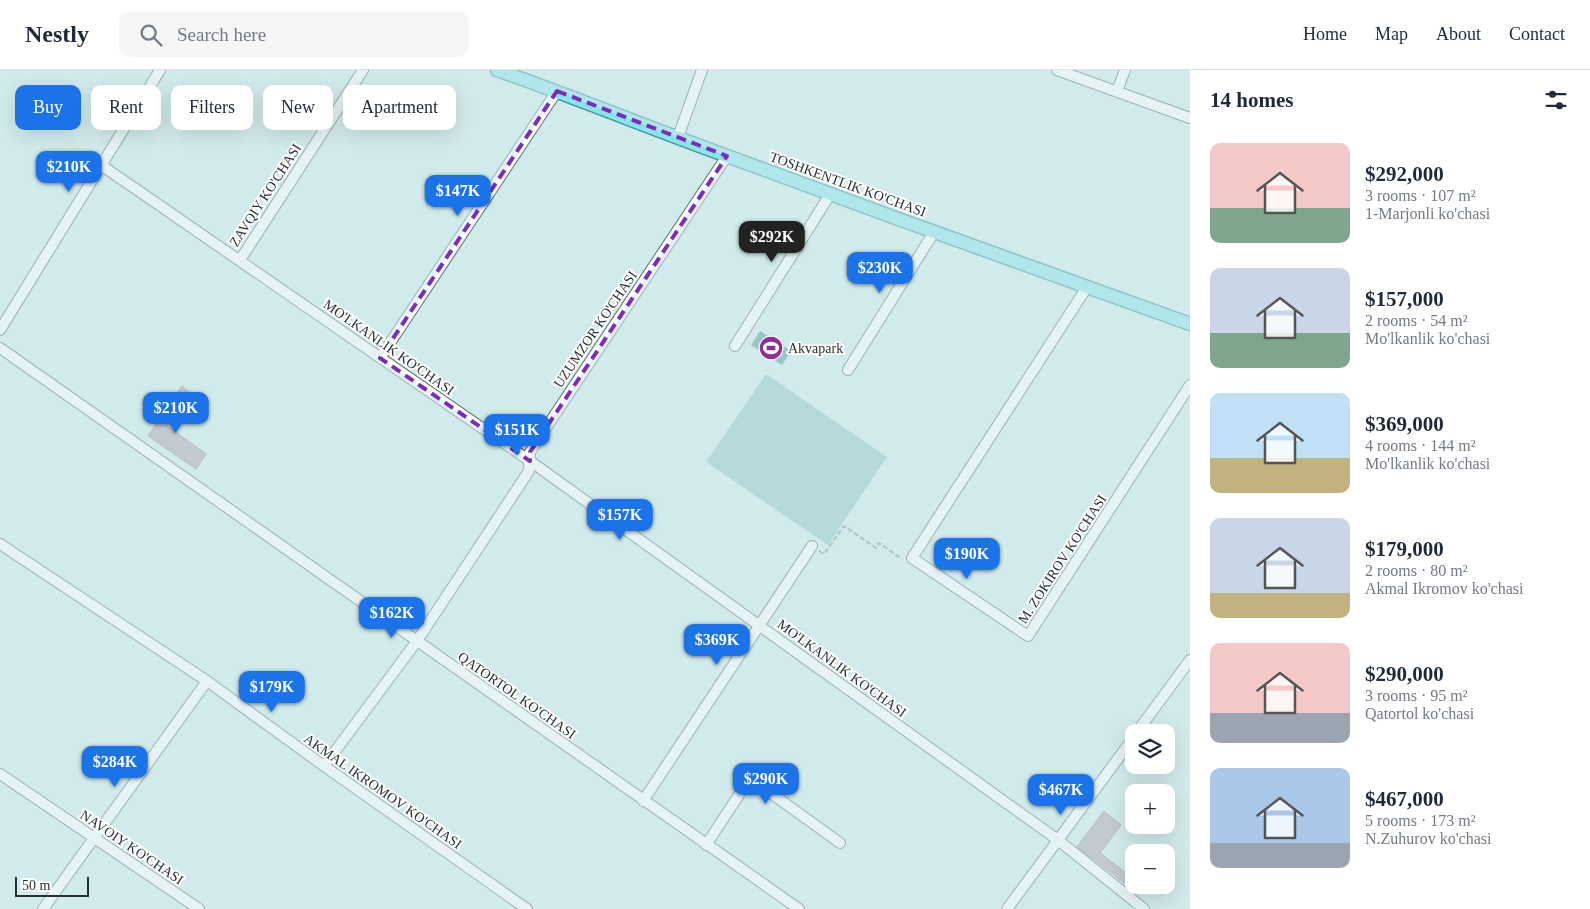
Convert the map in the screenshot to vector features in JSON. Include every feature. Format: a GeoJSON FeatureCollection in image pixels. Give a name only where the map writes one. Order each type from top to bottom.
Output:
{"type":"FeatureCollection","features":[{"type":"Feature","properties":{"kind":"main road","name":"TOSHKENTLIK KO'CHASI"},"geometry":{"type":"LineString","coordinates":[[497,70],[934,232],[1190,324]]}},
{"type":"Feature","properties":{"kind":"street"},"geometry":{"type":"LineString","coordinates":[[0,330],[160,70]]}},
{"type":"Feature","properties":{"kind":"street","name":"ZAVQIY KO'CHASI"},"geometry":{"type":"LineString","coordinates":[[240,260],[363,70]]}},
{"type":"Feature","properties":{"kind":"street"},"geometry":{"type":"LineString","coordinates":[[678,137],[702,70]]}},
{"type":"Feature","properties":{"kind":"street"},"geometry":{"type":"LineString","coordinates":[[1057,70],[1190,118]]}},
{"type":"Feature","properties":{"kind":"street"},"geometry":{"type":"LineString","coordinates":[[1117,91],[1125,70]]}},
{"type":"Feature","properties":{"kind":"street"},"geometry":{"type":"LineString","coordinates":[[380,358],[557,91]]}},
{"type":"Feature","properties":{"kind":"street","name":"UZUMZOR KO'CHASI"},"geometry":{"type":"LineString","coordinates":[[324,766],[417,641],[528,471],[530,452],[727,156]]}},
{"type":"Feature","properties":{"kind":"street","name":"MO'LKANLIK KO'CHASI"},"geometry":{"type":"LineString","coordinates":[[101,164],[530,461],[1058,840],[1144,909]]}},
{"type":"Feature","properties":{"kind":"street"},"geometry":{"type":"LineString","coordinates":[[735,346],[831,193]]}},
{"type":"Feature","properties":{"kind":"street"},"geometry":{"type":"LineString","coordinates":[[848,370],[934,232]]}},
{"type":"Feature","properties":{"kind":"street"},"geometry":{"type":"LineString","coordinates":[[912,558],[1087,288]]}},
{"type":"Feature","properties":{"kind":"street","name":"QATORTOL KO'CHASI"},"geometry":{"type":"LineString","coordinates":[[0,348],[799,909]]}},
{"type":"Feature","properties":{"kind":"street","name":"M. ZOKIROV KO'CHASI"},"geometry":{"type":"LineString","coordinates":[[912,558],[1028,636],[1190,385]]}},
{"type":"Feature","properties":{"kind":"street","name":"AKMAL IKROMOV KO'CHASI"},"geometry":{"type":"LineString","coordinates":[[0,544],[207,682],[527,909]]}},
{"type":"Feature","properties":{"kind":"street"},"geometry":{"type":"LineString","coordinates":[[643,801],[812,546]]}},
{"type":"Feature","properties":{"kind":"street"},"geometry":{"type":"LineString","coordinates":[[1143,724],[1190,660]]}},
{"type":"Feature","properties":{"kind":"street"},"geometry":{"type":"LineString","coordinates":[[43,909],[207,682]]}},
{"type":"Feature","properties":{"kind":"street"},"geometry":{"type":"LineString","coordinates":[[1007,909],[1125,749]]}},
{"type":"Feature","properties":{"kind":"street","name":"NAVOIY KO'CHASI"},"geometry":{"type":"LineString","coordinates":[[0,774],[199,909]]}},
{"type":"Feature","properties":{"kind":"street"},"geometry":{"type":"LineString","coordinates":[[706,845],[750,778],[840,843]]}},
{"type":"Feature","properties":{"kind":"path"},"geometry":{"type":"LineString","coordinates":[[812,546],[824,554],[844,526],[876,548],[879,543],[902,559],[912,558]]}},
{"type":"Feature","properties":{"kind":"highlighted area"},"geometry":{"type":"Polygon","coordinates":[[[557,91],[727,156],[530,452],[530,461],[380,358],[557,91]]]}},
{"type":"Feature","properties":{"kind":"shaded area","name":"Akvapark"},"geometry":{"type":"Polygon","coordinates":[[[760,331],[791,351],[782,365],[751,345],[760,331]]]}},
{"type":"Feature","properties":{"kind":"shaded area"},"geometry":{"type":"Polygon","coordinates":[[[766,374],[887,457],[828,545],[706,462],[766,374]]]}},
{"type":"Feature","properties":{"kind":"building"},"geometry":{"type":"Polygon","coordinates":[[[182,386],[189,392],[167,426],[206,454],[196,469],[148,436],[182,386]]]}},
{"type":"Feature","properties":{"kind":"building"},"geometry":{"type":"Polygon","coordinates":[[[1104,811],[1121,825],[1100,853],[1125,872],[1125,883],[1077,847],[1104,811]]]}},
{"type":"Feature","properties":{"kind":"place","name":"Akvapark"},"geometry":{"type":"Point","coordinates":[771,348]}}]}
